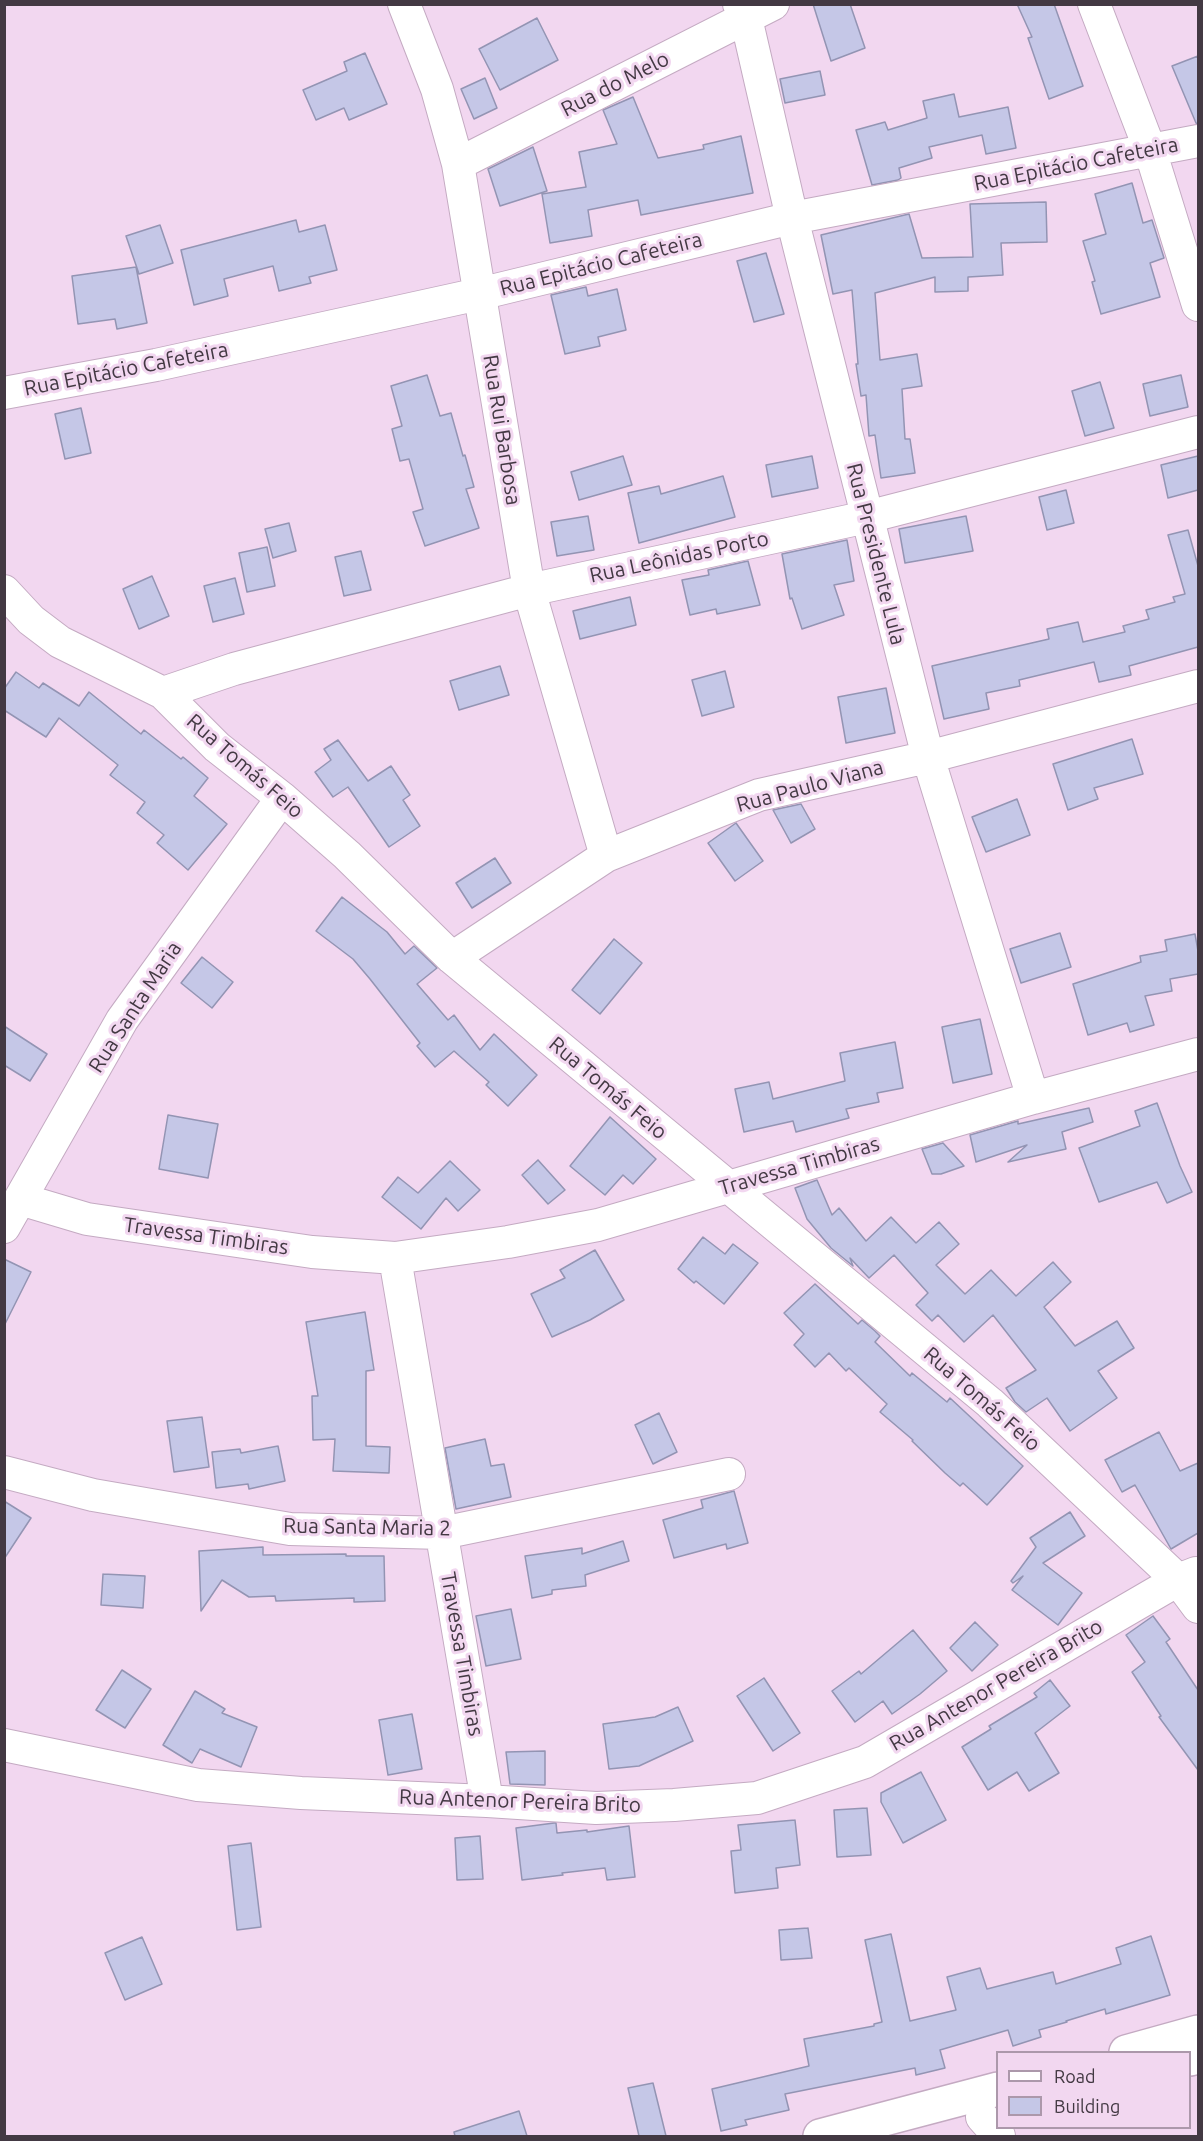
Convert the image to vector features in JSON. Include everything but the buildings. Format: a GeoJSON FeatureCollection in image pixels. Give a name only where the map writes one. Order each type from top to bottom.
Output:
{"type":"FeatureCollection","features":[{"type":"Feature","properties":{"kind":"main road"},"geometry":{"type":"LineString","coordinates":[[1130,2051],[1198,2032]]}},
{"type":"Feature","properties":{"kind":"main road"},"geometry":{"type":"LineString","coordinates":[[820,2136],[990,2110]]}},
{"type":"Feature","properties":{"kind":"main road"},"geometry":{"type":"LineString","coordinates":[[909,2136],[990,2110]]}},
{"type":"Feature","properties":{"kind":"street","name":"Rua Rui Barbosa"},"geometry":{"type":"LineString","coordinates":[[404,4],[437,89],[458,164],[529,590],[606,856]]}},
{"type":"Feature","properties":{"kind":"street"},"geometry":{"type":"LineString","coordinates":[[1094,4],[1150,150],[1198,305]]}},
{"type":"Feature","properties":{"kind":"street","name":"Rua do Melo"},"geometry":{"type":"LineString","coordinates":[[458,164],[753,9]]}},
{"type":"Feature","properties":{"kind":"street","name":"Rua Presidente Lula"},"geometry":{"type":"LineString","coordinates":[[753,9],[792,218],[928,757],[1033,1098]]}},
{"type":"Feature","properties":{"kind":"street","name":"Rua Epitácio Cafeteira"},"geometry":{"type":"LineString","coordinates":[[4,393],[156,365],[479,294],[792,218],[1198,141]]}},
{"type":"Feature","properties":{"kind":"street","name":"Rua Leônidas Porto"},"geometry":{"type":"LineString","coordinates":[[163,693],[234,669],[529,590],[867,517],[1198,432]]}},
{"type":"Feature","properties":{"kind":"street","name":"Rua Tomás Feio"},"geometry":{"type":"LineString","coordinates":[[5,592],[31,620],[60,642],[163,693],[217,747],[282,798],[347,855],[452,958],[990,1403],[1188,1576],[1198,1607]]}},
{"type":"Feature","properties":{"kind":"street","name":"Rua Paulo Viana"},"geometry":{"type":"LineString","coordinates":[[452,958],[606,856],[759,795],[928,757],[1198,686]]}},
{"type":"Feature","properties":{"kind":"street","name":"Rua Santa Maria"},"geometry":{"type":"LineString","coordinates":[[4,1227],[122,1020],[282,798]]}},
{"type":"Feature","properties":{"kind":"street","name":"Travessa Timbiras"},"geometry":{"type":"LineString","coordinates":[[20,1199],[87,1220],[312,1251],[395,1258],[508,1242],[598,1225],[1033,1098],[1198,1054]]}},
{"type":"Feature","properties":{"kind":"street","name":"Travessa Timbiras"},"geometry":{"type":"LineString","coordinates":[[395,1258],[487,1801]]}},
{"type":"Feature","properties":{"kind":"street","name":"Rua Santa Maria 2"},"geometry":{"type":"LineString","coordinates":[[4,1472],[93,1494],[290,1529],[442,1533],[729,1474]]}},
{"type":"Feature","properties":{"kind":"street","name":"Rua Antenor Pereira Brito"},"geometry":{"type":"LineString","coordinates":[[4,1745],[198,1785],[596,1808],[674,1805],[757,1798],[865,1762],[1188,1576]]}}]}
